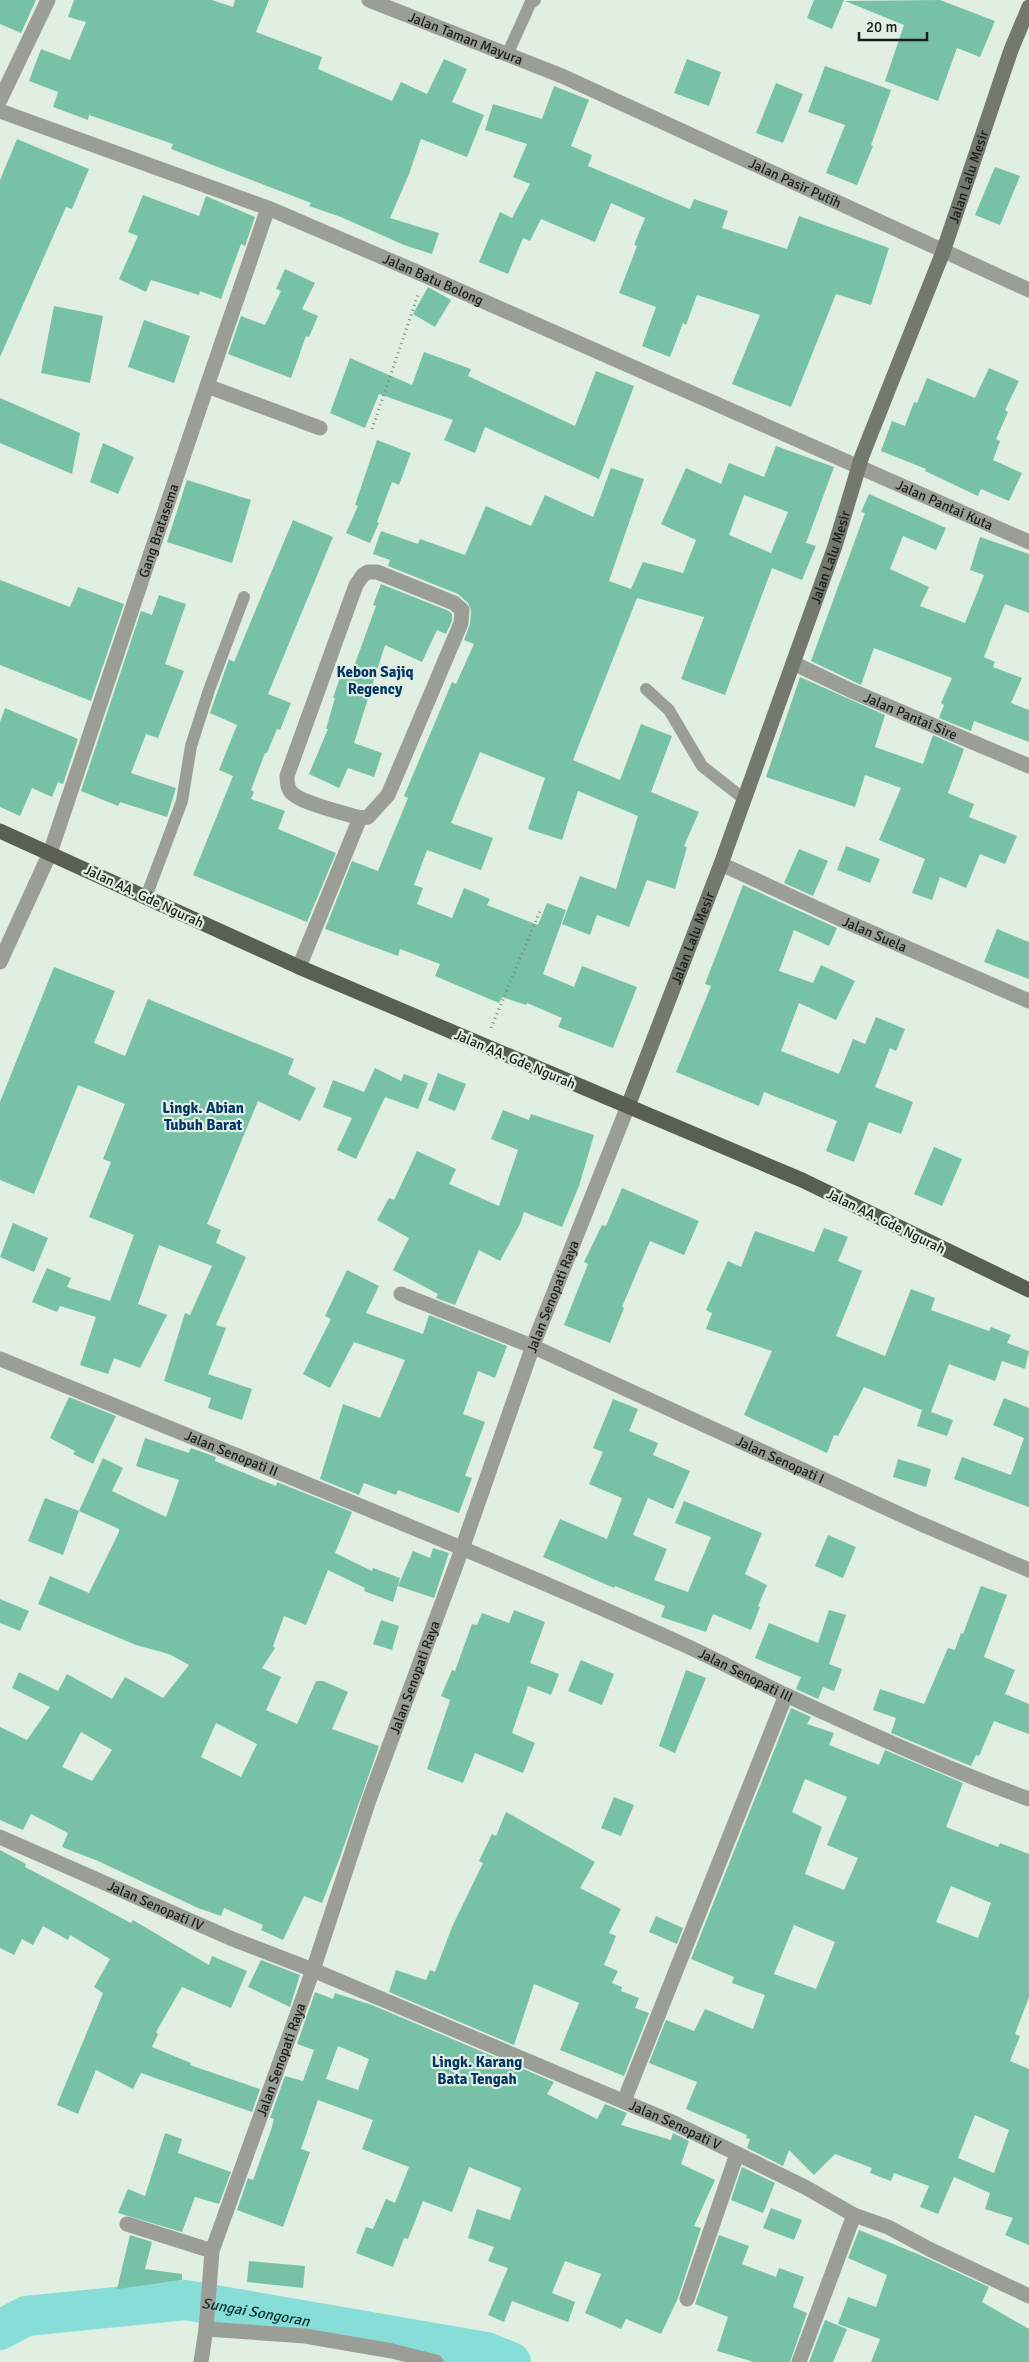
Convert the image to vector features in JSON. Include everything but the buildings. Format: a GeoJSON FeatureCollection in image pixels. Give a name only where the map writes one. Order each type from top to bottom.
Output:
{"type":"FeatureCollection","features":[{"type":"Feature","properties":{"kind":"main road","name":"Jalan AA. Gde Ngurah"},"geometry":{"type":"LineString","coordinates":[[0,831],[299,967],[483,1047],[802,1180],[1029,1290]]}},
{"type":"Feature","properties":{"kind":"street"},"geometry":{"type":"LineString","coordinates":[[0,103],[48,0]]}},
{"type":"Feature","properties":{"kind":"street","name":"Jalan Taman Mayura"},"geometry":{"type":"LineString","coordinates":[[369,0],[562,76]]}},
{"type":"Feature","properties":{"kind":"street","name":"Jalan Lalu Mesir"},"geometry":{"type":"LineString","coordinates":[[628,1106],[721,864],[835,546],[862,456],[943,252],[1011,50],[1029,7]]}},
{"type":"Feature","properties":{"kind":"street","name":"Jalan Pasir Putih"},"geometry":{"type":"LineString","coordinates":[[562,76],[1029,290]]}},
{"type":"Feature","properties":{"kind":"street","name":"Jalan Batu Bolong"},"geometry":{"type":"LineString","coordinates":[[0,103],[268,208],[859,467]]}},
{"type":"Feature","properties":{"kind":"street","name":"Gang Bratasema"},"geometry":{"type":"LineString","coordinates":[[0,962],[50,853],[268,208]]}},
{"type":"Feature","properties":{"kind":"street"},"geometry":{"type":"LineString","coordinates":[[207,386],[320,428]]}},
{"type":"Feature","properties":{"kind":"street","name":"Jalan Pantai Kuta"},"geometry":{"type":"LineString","coordinates":[[859,467],[1029,542]]}},
{"type":"Feature","properties":{"kind":"street"},"geometry":{"type":"LineString","coordinates":[[368,572],[377,572],[454,603],[462,610],[462,616],[461,623],[388,795],[368,816],[360,818],[302,799],[291,792],[287,783],[287,776],[356,585],[363,575],[368,572]]}},
{"type":"Feature","properties":{"kind":"street","name":"Jalan Pantai Sire"},"geometry":{"type":"LineString","coordinates":[[793,663],[852,691],[1029,766]]}},
{"type":"Feature","properties":{"kind":"street"},"geometry":{"type":"LineString","coordinates":[[299,967],[360,818]]}},
{"type":"Feature","properties":{"kind":"street","name":"Jalan Suela"},"geometry":{"type":"LineString","coordinates":[[721,864],[838,918],[1029,1001]]}},
{"type":"Feature","properties":{"kind":"street","name":"Jalan Senopati Raya"},"geometry":{"type":"LineString","coordinates":[[202,2362],[212,2251],[313,1970],[369,1800],[462,1549],[534,1346],[628,1106]]}},
{"type":"Feature","properties":{"kind":"street","name":"Jalan Senopati I"},"geometry":{"type":"LineString","coordinates":[[402,1294],[534,1346],[892,1511],[1029,1570]]}},
{"type":"Feature","properties":{"kind":"street","name":"Jalan Senopati II"},"geometry":{"type":"LineString","coordinates":[[0,1359],[462,1549]]}},
{"type":"Feature","properties":{"kind":"street","name":"Jalan Senopati III"},"geometry":{"type":"LineString","coordinates":[[462,1549],[682,1644],[786,1695],[988,1784],[1029,1799]]}},
{"type":"Feature","properties":{"kind":"street"},"geometry":{"type":"LineString","coordinates":[[624,2101],[786,1695]]}},
{"type":"Feature","properties":{"kind":"street","name":"Jalan Senopati IV"},"geometry":{"type":"LineString","coordinates":[[0,1837],[230,1938],[313,1970]]}},
{"type":"Feature","properties":{"kind":"street","name":"Jalan Senopati V"},"geometry":{"type":"LineString","coordinates":[[313,1970],[624,2101],[805,2187],[854,2215],[888,2227],[931,2250],[1029,2296]]}},
{"type":"Feature","properties":{"kind":"street"},"geometry":{"type":"LineString","coordinates":[[687,2299],[737,2154]]}},
{"type":"Feature","properties":{"kind":"street"},"geometry":{"type":"LineString","coordinates":[[799,2362],[854,2215]]}},
{"type":"Feature","properties":{"kind":"street"},"geometry":{"type":"LineString","coordinates":[[127,2224],[212,2251]]}},
{"type":"Feature","properties":{"kind":"street"},"geometry":{"type":"LineString","coordinates":[[207,2323],[305,2336],[392,2351],[436,2362]]}},
{"type":"Feature","properties":{"kind":"lane"},"geometry":{"type":"LineString","coordinates":[[507,54],[530,4],[535,0]]}},
{"type":"Feature","properties":{"kind":"lane"},"geometry":{"type":"LineString","coordinates":[[146,897],[182,801],[191,746],[209,690],[244,597]]}},
{"type":"Feature","properties":{"kind":"lane"},"geometry":{"type":"LineString","coordinates":[[646,689],[669,710],[702,766],[744,799]]}},
{"type":"Feature","properties":{"kind":"path"},"geometry":{"type":"LineString","coordinates":[[372,429],[424,275]]}},
{"type":"Feature","properties":{"kind":"path"},"geometry":{"type":"LineString","coordinates":[[483,1047],[540,911]]}},
{"type":"Feature","properties":{"kind":"waterway","name":"Sungai Songoran"},"geometry":{"type":"LineString","coordinates":[[0,2330],[26,2316],[186,2300],[486,2352],[511,2362]]}},
{"type":"Feature","properties":{"kind":"district","name":"Kebon Sajiq Regency"},"geometry":{"type":"Point","coordinates":[375,680]}},
{"type":"Feature","properties":{"kind":"district","name":"Lingk. Abian Tubuh Barat"},"geometry":{"type":"Point","coordinates":[203,1116]}},
{"type":"Feature","properties":{"kind":"district","name":"Lingk. Karang Bata Tengah"},"geometry":{"type":"Point","coordinates":[477,2070]}}]}
